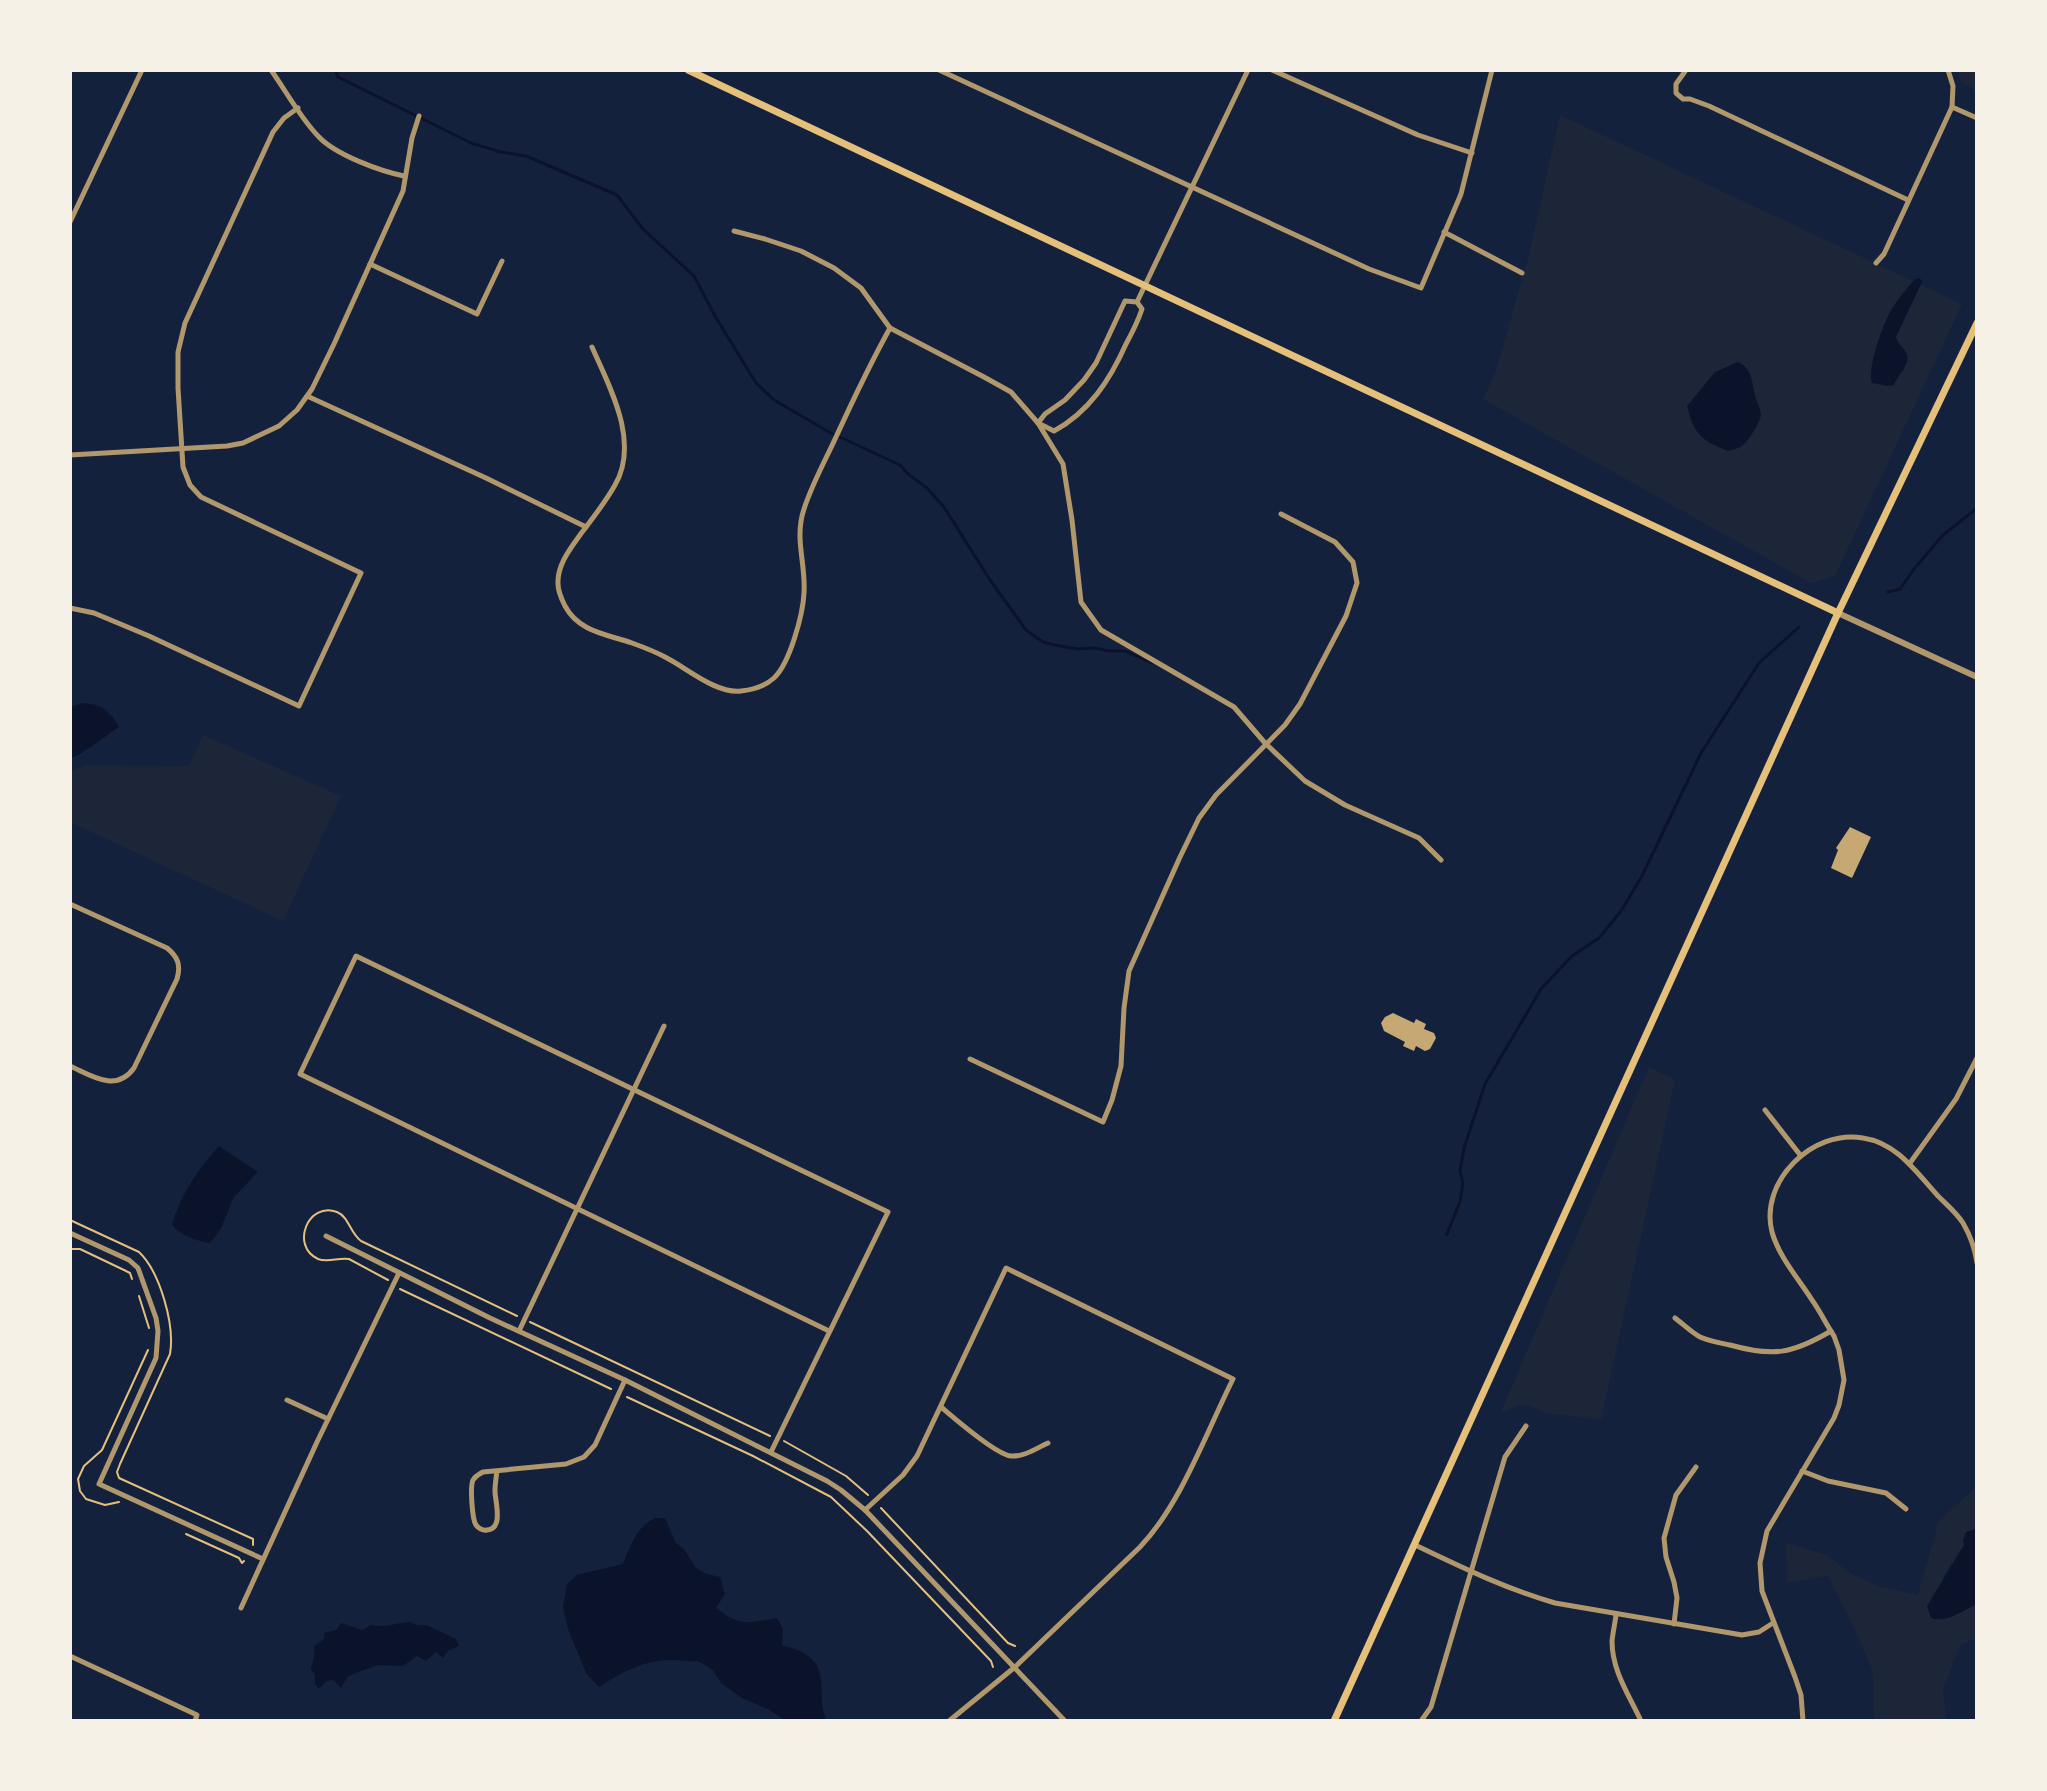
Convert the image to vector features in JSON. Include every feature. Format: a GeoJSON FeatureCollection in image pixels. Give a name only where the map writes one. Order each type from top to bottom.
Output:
{"type":"FeatureCollection","features":[{"type":"Feature","properties":{"kind":"main road"},"geometry":{"type":"LineString","coordinates":[[688,70],[1838,613]]}},
{"type":"Feature","properties":{"kind":"main road"},"geometry":{"type":"LineString","coordinates":[[1334,1721],[1838,613],[1977,323]]}},
{"type":"Feature","properties":{"kind":"street"},"geometry":{"type":"LineString","coordinates":[[70,222],[142,70]]}},
{"type":"Feature","properties":{"kind":"street"},"geometry":{"type":"LineString","coordinates":[[271,70],[325,143],[382,171],[404,176]]}},
{"type":"Feature","properties":{"kind":"street"},"geometry":{"type":"LineString","coordinates":[[939,70],[1369,269],[1421,288],[1461,195],[1492,70]]}},
{"type":"Feature","properties":{"kind":"street"},"geometry":{"type":"LineString","coordinates":[[1137,302],[1248,70]]}},
{"type":"Feature","properties":{"kind":"street"},"geometry":{"type":"LineString","coordinates":[[1272,70],[1418,135],[1472,153]]}},
{"type":"Feature","properties":{"kind":"street"},"geometry":{"type":"LineString","coordinates":[[1686,70],[1676,84],[1676,93],[1683,99],[1709,106],[1908,200]]}},
{"type":"Feature","properties":{"kind":"street"},"geometry":{"type":"LineString","coordinates":[[1876,263],[1884,254],[1952,107],[1953,86],[1948,70]]}},
{"type":"Feature","properties":{"kind":"street"},"geometry":{"type":"LineString","coordinates":[[1952,107],[1977,118]]}},
{"type":"Feature","properties":{"kind":"street"},"geometry":{"type":"LineString","coordinates":[[70,608],[94,613],[137,631],[299,706],[361,573],[201,497],[190,485],[183,467],[178,352],[185,323],[273,132],[284,118],[298,108]]}},
{"type":"Feature","properties":{"kind":"street"},"geometry":{"type":"LineString","coordinates":[[70,455],[227,446],[254,439],[279,426],[297,410],[334,344],[403,191],[419,116]]}},
{"type":"Feature","properties":{"kind":"street"},"geometry":{"type":"LineString","coordinates":[[734,231],[801,251],[834,268],[861,288],[890,328],[1011,392],[1038,423],[1063,464],[1081,602],[1101,630],[1234,707],[1265,743],[1305,781],[1345,805],[1419,838],[1441,860]]}},
{"type":"Feature","properties":{"kind":"street"},"geometry":{"type":"LineString","coordinates":[[1444,232],[1522,273]]}},
{"type":"Feature","properties":{"kind":"street"},"geometry":{"type":"LineString","coordinates":[[370,264],[477,314],[502,261]]}},
{"type":"Feature","properties":{"kind":"street"},"geometry":{"type":"LineString","coordinates":[[1125,301],[1137,302],[1142,309],[1140,315],[1110,377],[1087,407],[1054,431],[1038,423],[1084,380],[1096,363],[1125,301]]}},
{"type":"Feature","properties":{"kind":"street"},"geometry":{"type":"LineString","coordinates":[[592,347],[611,393],[625,446],[623,464],[616,484],[561,566],[558,585],[563,602],[572,618],[588,630],[632,643],[665,657],[712,685],[738,692],[758,688],[776,677],[790,652],[804,594],[799,540],[803,511],[872,360],[890,328]]}},
{"type":"Feature","properties":{"kind":"street"},"geometry":{"type":"LineString","coordinates":[[307,396],[586,527]]}},
{"type":"Feature","properties":{"kind":"street"},"geometry":{"type":"LineString","coordinates":[[970,1059],[1103,1122],[1121,1066],[1129,971],[1199,818],[1216,795],[1285,725],[1300,704],[1346,616],[1357,583],[1353,562],[1335,542],[1281,514]]}},
{"type":"Feature","properties":{"kind":"street"},"geometry":{"type":"LineString","coordinates":[[1838,613],[1977,677]]}},
{"type":"Feature","properties":{"kind":"street"},"geometry":{"type":"LineString","coordinates":[[70,904],[167,948],[180,964],[177,979],[134,1068],[126,1077],[114,1082],[106,1081],[70,1066]]}},
{"type":"Feature","properties":{"kind":"street"},"geometry":{"type":"LineString","coordinates":[[771,1452],[888,1212],[356,956],[300,1074],[829,1331]]}},
{"type":"Feature","properties":{"kind":"street"},"geometry":{"type":"LineString","coordinates":[[519,1331],[664,1026]]}},
{"type":"Feature","properties":{"kind":"street"},"geometry":{"type":"LineString","coordinates":[[1910,1163],[1956,1099],[1977,1058]]}},
{"type":"Feature","properties":{"kind":"street"},"geometry":{"type":"LineString","coordinates":[[1765,1110],[1801,1156]]}},
{"type":"Feature","properties":{"kind":"street"},"geometry":{"type":"LineString","coordinates":[[1803,1721],[1801,1695],[1762,1591],[1760,1563],[1767,1531],[1834,1418],[1843,1388],[1843,1367],[1831,1331],[1777,1245],[1770,1211],[1778,1184],[1791,1166],[1813,1147],[1832,1140],[1863,1137],[1888,1147],[1910,1163],[1963,1223],[1977,1263]]}},
{"type":"Feature","properties":{"kind":"street"},"geometry":{"type":"LineString","coordinates":[[70,1233],[129,1260],[138,1268],[158,1331],[156,1358],[99,1484],[263,1559]]}},
{"type":"Feature","properties":{"kind":"street"},"geometry":{"type":"LineString","coordinates":[[326,1236],[771,1452],[841,1490],[865,1510],[1065,1721]]}},
{"type":"Feature","properties":{"kind":"street"},"geometry":{"type":"LineString","coordinates":[[865,1510],[910,1467],[1006,1268],[1233,1379],[1173,1503],[1158,1527],[1015,1667],[949,1721]]}},
{"type":"Feature","properties":{"kind":"street"},"geometry":{"type":"LineString","coordinates":[[241,1608],[399,1273]]}},
{"type":"Feature","properties":{"kind":"street"},"geometry":{"type":"LineString","coordinates":[[1675,1318],[1701,1337],[1756,1352],[1795,1349],[1831,1331]]}},
{"type":"Feature","properties":{"kind":"street"},"geometry":{"type":"LineString","coordinates":[[497,1471],[498,1519],[493,1528],[483,1530],[474,1519],[472,1483],[479,1474],[497,1471],[566,1464],[584,1457],[595,1445],[625,1380]]}},
{"type":"Feature","properties":{"kind":"street"},"geometry":{"type":"LineString","coordinates":[[287,1400],[328,1419]]}},
{"type":"Feature","properties":{"kind":"street"},"geometry":{"type":"LineString","coordinates":[[941,1407],[992,1447],[1009,1456],[1030,1452],[1048,1443]]}},
{"type":"Feature","properties":{"kind":"street"},"geometry":{"type":"LineString","coordinates":[[1421,1721],[1431,1707],[1505,1457],[1526,1426]]}},
{"type":"Feature","properties":{"kind":"street"},"geometry":{"type":"LineString","coordinates":[[1674,1624],[1677,1598],[1664,1538],[1676,1495],[1696,1467]]}},
{"type":"Feature","properties":{"kind":"street"},"geometry":{"type":"LineString","coordinates":[[1802,1471],[1828,1481],[1886,1493],[1906,1509]]}},
{"type":"Feature","properties":{"kind":"street"},"geometry":{"type":"LineString","coordinates":[[1415,1545],[1530,1596],[1555,1603],[1742,1635],[1759,1632],[1773,1623]]}},
{"type":"Feature","properties":{"kind":"street"},"geometry":{"type":"LineString","coordinates":[[1616,1615],[1612,1641],[1617,1671],[1641,1721]]}},
{"type":"Feature","properties":{"kind":"street"},"geometry":{"type":"LineString","coordinates":[[70,1656],[197,1715],[195,1721]]}},
{"type":"Feature","properties":{"kind":"path"},"geometry":{"type":"LineString","coordinates":[[993,1667],[991,1661],[831,1497],[529,1349],[409,1294],[349,1259],[323,1260],[309,1253],[303,1240],[308,1221],[322,1211],[338,1213],[347,1220],[352,1233],[361,1241],[790,1443],[846,1476],[875,1502],[1008,1643],[1015,1646]]}},
{"type":"Feature","properties":{"kind":"path"},"geometry":{"type":"LineString","coordinates":[[70,1220],[139,1252],[148,1260],[171,1326],[170,1354],[120,1464],[117,1472],[119,1478],[253,1539]]}},
{"type":"Feature","properties":{"kind":"path"},"geometry":{"type":"LineString","coordinates":[[71,1249],[80,1249],[130,1273],[135,1285]]}},
{"type":"Feature","properties":{"kind":"path"},"geometry":{"type":"LineString","coordinates":[[139,1297],[150,1334]]}},
{"type":"Feature","properties":{"kind":"path"},"geometry":{"type":"LineString","coordinates":[[127,1506],[119,1502],[105,1505],[86,1499],[80,1491],[78,1479],[84,1466],[102,1450],[149,1349]]}},
{"type":"Feature","properties":{"kind":"path"},"geometry":{"type":"LineString","coordinates":[[187,1534],[239,1558],[242,1563]]}},
{"type":"Feature","properties":{"kind":"shaded area"},"geometry":{"type":"Polygon","coordinates":[[[1958,70],[1977,70],[1977,92],[1961,81],[1958,70]]]}},
{"type":"Feature","properties":{"kind":"shaded area"},"geometry":{"type":"Polygon","coordinates":[[[1560,115],[1962,304],[1835,576],[1811,583],[1483,399],[1496,371],[1529,255],[1560,115]]]}},
{"type":"Feature","properties":{"kind":"shaded area"},"geometry":{"type":"Polygon","coordinates":[[[1920,278],[1922,282],[1896,337],[1907,354],[1905,366],[1894,385],[1872,383],[1874,357],[1888,317],[1909,286],[1920,278]]]}},
{"type":"Feature","properties":{"kind":"shaded area"},"geometry":{"type":"Polygon","coordinates":[[[1738,362],[1751,376],[1761,414],[1745,444],[1729,451],[1700,436],[1687,406],[1715,372],[1738,362]]]}},
{"type":"Feature","properties":{"kind":"shaded area"},"geometry":{"type":"Polygon","coordinates":[[[82,703],[104,709],[119,727],[70,758],[70,707],[82,703]]]}},
{"type":"Feature","properties":{"kind":"shaded area"},"geometry":{"type":"Polygon","coordinates":[[[203,735],[341,796],[283,921],[70,822],[70,771],[86,765],[189,766],[203,735]]]}},
{"type":"Feature","properties":{"kind":"shaded area"},"geometry":{"type":"Polygon","coordinates":[[[1649,1067],[1675,1080],[1601,1420],[1547,1413],[1527,1405],[1500,1414],[1649,1067]]]}},
{"type":"Feature","properties":{"kind":"shaded area"},"geometry":{"type":"Polygon","coordinates":[[[219,1146],[258,1172],[234,1197],[221,1228],[209,1243],[183,1234],[172,1224],[191,1182],[219,1146]]]}},
{"type":"Feature","properties":{"kind":"shaded area"},"geometry":{"type":"Polygon","coordinates":[[[1977,1486],[1977,1529],[1966,1532],[1964,1545],[1943,1576],[1941,1621],[1977,1604],[1977,1638],[1960,1645],[1943,1690],[1947,1721],[1874,1721],[1873,1671],[1852,1623],[1828,1576],[1787,1583],[1786,1543],[1826,1555],[1855,1576],[1882,1587],[1918,1595],[1939,1521],[1977,1486]]]}},
{"type":"Feature","properties":{"kind":"shaded area"},"geometry":{"type":"Polygon","coordinates":[[[655,1518],[665,1518],[676,1543],[684,1549],[696,1568],[720,1577],[725,1594],[716,1608],[738,1621],[777,1618],[783,1629],[782,1645],[808,1655],[817,1666],[826,1721],[785,1721],[770,1710],[742,1698],[721,1683],[713,1670],[698,1661],[652,1662],[625,1672],[599,1687],[586,1673],[568,1629],[563,1607],[567,1584],[577,1575],[623,1564],[639,1531],[655,1518]]]}},
{"type":"Feature","properties":{"kind":"shaded area"},"geometry":{"type":"Polygon","coordinates":[[[1977,1529],[1977,1604],[1949,1618],[1931,1618],[1927,1606],[1964,1545],[1966,1532],[1977,1529]]]}},
{"type":"Feature","properties":{"kind":"shaded area"},"geometry":{"type":"Polygon","coordinates":[[[410,1622],[427,1625],[456,1639],[459,1646],[449,1650],[443,1658],[436,1652],[426,1661],[417,1656],[403,1666],[378,1665],[348,1676],[341,1688],[333,1680],[326,1681],[319,1689],[315,1684],[315,1674],[311,1670],[314,1646],[324,1639],[324,1633],[336,1630],[341,1623],[362,1630],[371,1625],[410,1622]]]}},
{"type":"Feature","properties":{"kind":"building"},"geometry":{"type":"Polygon","coordinates":[[[1850,827],[1871,837],[1852,878],[1831,868],[1838,850],[1836,848],[1850,827]]]}},
{"type":"Feature","properties":{"kind":"building"},"geometry":{"type":"Polygon","coordinates":[[[1393,1013],[1414,1023],[1416,1019],[1426,1024],[1424,1029],[1434,1033],[1436,1038],[1430,1049],[1425,1051],[1416,1046],[1414,1051],[1403,1046],[1405,1042],[1384,1031],[1381,1023],[1393,1013]]]}},
{"type":"Feature","properties":{"kind":"waterway"},"geometry":{"type":"LineString","coordinates":[[335,70],[338,77],[471,143],[526,156],[617,195],[643,229],[694,276],[756,383],[774,400],[829,432],[900,465],[927,488],[944,507],[1026,630],[1043,642],[1054,645],[1125,651],[1152,663]]}},
{"type":"Feature","properties":{"kind":"waterway"},"geometry":{"type":"LineString","coordinates":[[1888,592],[1900,589],[1943,535],[1977,508]]}},
{"type":"Feature","properties":{"kind":"waterway"},"geometry":{"type":"LineString","coordinates":[[1447,1234],[1460,1202],[1464,1148],[1485,1084],[1541,989],[1572,956],[1599,938],[1621,911],[1642,876],[1701,753],[1759,663],[1799,627]]}}]}
